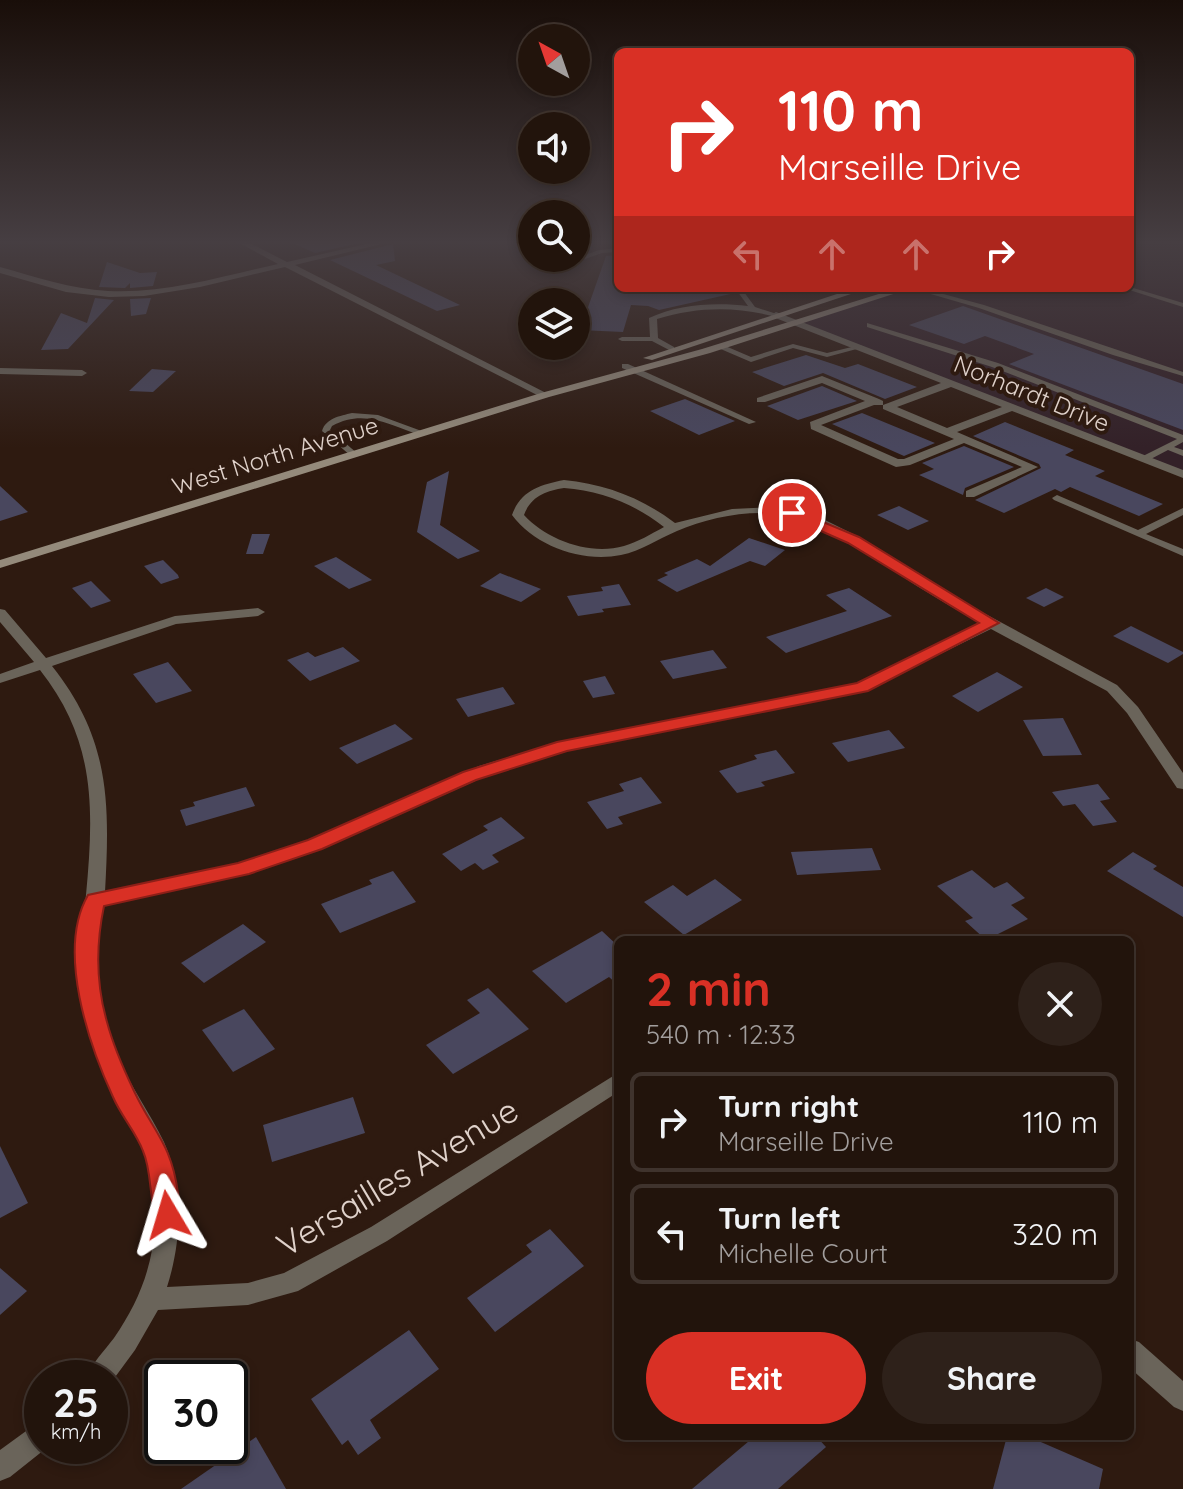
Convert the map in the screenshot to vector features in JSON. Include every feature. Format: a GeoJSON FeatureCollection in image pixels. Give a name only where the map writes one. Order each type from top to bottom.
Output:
{"type":"FeatureCollection","features":[{"type":"Feature","properties":{"kind":"main road","name":"West North Avenue"},"geometry":{"type":"LineString","coordinates":[[630,368],[671,349],[794,309]]}},
{"type":"Feature","properties":{"kind":"main road","name":"West North Avenue"},"geometry":{"type":"LineString","coordinates":[[0,564],[630,368],[720,347],[841,309]]}},
{"type":"Feature","properties":{"kind":"street"},"geometry":{"type":"LineString","coordinates":[[377,309],[545,395]]}},
{"type":"Feature","properties":{"kind":"street","name":"Norhardt Drive"},"geometry":{"type":"LineString","coordinates":[[776,315],[1183,474]]}},
{"type":"Feature","properties":{"kind":"street"},"geometry":{"type":"LineString","coordinates":[[0,371],[82,373]]}},
{"type":"Feature","properties":{"kind":"street"},"geometry":{"type":"LineString","coordinates":[[761,400],[822,379],[1032,467],[970,494]]}},
{"type":"Feature","properties":{"kind":"street"},"geometry":{"type":"LineString","coordinates":[[887,407],[952,383]]}},
{"type":"Feature","properties":{"kind":"street"},"geometry":{"type":"LineString","coordinates":[[875,401],[814,424],[815,427],[896,463],[906,463],[964,439]]}},
{"type":"Feature","properties":{"kind":"street"},"geometry":{"type":"LineString","coordinates":[[946,432],[1012,407]]}},
{"type":"Feature","properties":{"kind":"street"},"geometry":{"type":"LineString","coordinates":[[673,528],[625,499],[589,485],[564,484],[531,494],[521,502],[518,515],[523,522],[552,541],[579,551],[617,552],[673,528],[737,510],[792,513],[853,540],[991,623],[1112,688],[1134,708],[1166,763],[1183,784]]}},
{"type":"Feature","properties":{"kind":"street"},"geometry":{"type":"LineString","coordinates":[[0,679],[175,620],[258,612]]}},
{"type":"Feature","properties":{"kind":"street"},"geometry":{"type":"LineString","coordinates":[[0,613],[44,664],[79,717],[94,766],[98,818],[95,900],[88,931],[87,966],[95,1022],[124,1096],[154,1145],[166,1190],[168,1215],[151,1299],[113,1360]]}},
{"type":"Feature","properties":{"kind":"street"},"geometry":{"type":"LineString","coordinates":[[95,900],[256,864],[315,845],[485,770],[563,746],[862,687],[991,623]]}},
{"type":"Feature","properties":{"kind":"street","name":"Versailles Avenue"},"geometry":{"type":"LineString","coordinates":[[151,1299],[248,1294],[289,1283],[379,1234],[614,1084]]}},
{"type":"Feature","properties":{"kind":"street"},"geometry":{"type":"LineString","coordinates":[[1134,1355],[1183,1398]]}},
{"type":"Feature","properties":{"kind":"street"},"geometry":{"type":"LineString","coordinates":[[0,1467],[24,1449]]}},
{"type":"Feature","properties":{"kind":"lane"},"geometry":{"type":"LineString","coordinates":[[654,339],[653,318],[679,309]]}},
{"type":"Feature","properties":{"kind":"lane"},"geometry":{"type":"LineString","coordinates":[[759,309],[776,315]]}},
{"type":"Feature","properties":{"kind":"lane"},"geometry":{"type":"LineString","coordinates":[[990,309],[1178,372],[1183,367]]}},
{"type":"Feature","properties":{"kind":"lane"},"geometry":{"type":"LineString","coordinates":[[870,325],[995,365],[1183,438]]}},
{"type":"Feature","properties":{"kind":"lane"},"geometry":{"type":"LineString","coordinates":[[622,339],[654,339],[671,349]]}},
{"type":"Feature","properties":{"kind":"lane"},"geometry":{"type":"LineString","coordinates":[[720,347],[751,360],[793,346],[827,355],[860,347]]}},
{"type":"Feature","properties":{"kind":"lane"},"geometry":{"type":"LineString","coordinates":[[630,368],[752,422]]}},
{"type":"Feature","properties":{"kind":"lane"},"geometry":{"type":"LineString","coordinates":[[354,454],[326,431],[328,425],[349,416],[370,413],[423,433]]}},
{"type":"Feature","properties":{"kind":"lane"},"geometry":{"type":"LineString","coordinates":[[1144,459],[1183,438]]}},
{"type":"Feature","properties":{"kind":"lane"},"geometry":{"type":"LineString","coordinates":[[1167,447],[1183,453]]}},
{"type":"Feature","properties":{"kind":"lane"},"geometry":{"type":"LineString","coordinates":[[1057,498],[1183,553]]}},
{"type":"Feature","properties":{"kind":"lane"},"geometry":{"type":"LineString","coordinates":[[1138,534],[1183,511]]}},
{"type":"Feature","properties":{"kind":"shaded area"},"geometry":{"type":"Polygon","coordinates":[[[840,309],[1183,309],[1183,474],[798,323],[840,309]]]}},
{"type":"Feature","properties":{"kind":"building"},"geometry":{"type":"Polygon","coordinates":[[[91,309],[105,309],[68,349],[41,350],[61,313],[87,323],[91,309]]]}},
{"type":"Feature","properties":{"kind":"building"},"geometry":{"type":"Polygon","coordinates":[[[131,309],[147,309],[146,314],[131,316],[131,309]]]}},
{"type":"Feature","properties":{"kind":"building"},"geometry":{"type":"Polygon","coordinates":[[[590,309],[630,309],[623,332],[590,330],[590,309]]]}},
{"type":"Feature","properties":{"kind":"building"},"geometry":{"type":"Polygon","coordinates":[[[953,309],[973,309],[1183,384],[1183,430],[1009,364],[1034,354],[985,336],[964,344],[909,325],[953,309]]]}},
{"type":"Feature","properties":{"kind":"building"},"geometry":{"type":"Polygon","coordinates":[[[806,355],[845,368],[858,364],[917,387],[885,399],[823,373],[784,386],[752,372],[806,355]]]}},
{"type":"Feature","properties":{"kind":"building"},"geometry":{"type":"Polygon","coordinates":[[[152,369],[176,371],[153,392],[129,391],[152,369]]]}},
{"type":"Feature","properties":{"kind":"building"},"geometry":{"type":"Polygon","coordinates":[[[822,386],[857,401],[798,420],[767,406],[822,386]]]}},
{"type":"Feature","properties":{"kind":"building"},"geometry":{"type":"Polygon","coordinates":[[[685,399],[735,421],[699,435],[650,411],[685,399]]]}},
{"type":"Feature","properties":{"kind":"building"},"geometry":{"type":"Polygon","coordinates":[[[862,413],[935,443],[904,456],[832,424],[862,413]]]}},
{"type":"Feature","properties":{"kind":"building"},"geometry":{"type":"Polygon","coordinates":[[[1005,422],[1074,450],[1065,455],[1105,471],[1095,476],[1163,504],[1139,516],[1070,487],[1061,492],[1055,489],[1004,513],[975,500],[1041,468],[1039,464],[973,436],[1005,422]]]}},
{"type":"Feature","properties":{"kind":"building"},"geometry":{"type":"Polygon","coordinates":[[[964,446],[1014,467],[965,488],[963,495],[919,475],[934,469],[922,463],[964,446]]]}},
{"type":"Feature","properties":{"kind":"building"},"geometry":{"type":"Polygon","coordinates":[[[449,471],[440,525],[480,551],[458,559],[417,532],[427,482],[449,471]]]}},
{"type":"Feature","properties":{"kind":"building"},"geometry":{"type":"Polygon","coordinates":[[[0,486],[28,512],[0,521],[0,486]]]}},
{"type":"Feature","properties":{"kind":"building"},"geometry":{"type":"Polygon","coordinates":[[[899,506],[929,521],[908,530],[877,515],[899,506]]]}},
{"type":"Feature","properties":{"kind":"building"},"geometry":{"type":"Polygon","coordinates":[[[252,534],[270,534],[263,554],[246,554],[252,534]]]}},
{"type":"Feature","properties":{"kind":"building"},"geometry":{"type":"Polygon","coordinates":[[[749,538],[785,550],[765,566],[750,561],[677,592],[657,580],[668,575],[664,573],[697,559],[710,566],[749,538]]]}},
{"type":"Feature","properties":{"kind":"building"},"geometry":{"type":"Polygon","coordinates":[[[336,557],[372,580],[349,589],[314,566],[336,557]]]}},
{"type":"Feature","properties":{"kind":"building"},"geometry":{"type":"Polygon","coordinates":[[[163,560],[179,578],[161,584],[144,566],[163,560]]]}},
{"type":"Feature","properties":{"kind":"building"},"geometry":{"type":"Polygon","coordinates":[[[500,573],[541,589],[521,602],[480,586],[500,573]]]}},
{"type":"Feature","properties":{"kind":"building"},"geometry":{"type":"Polygon","coordinates":[[[91,581],[111,601],[91,608],[72,588],[91,581]]]}},
{"type":"Feature","properties":{"kind":"building"},"geometry":{"type":"Polygon","coordinates":[[[619,584],[631,605],[578,616],[567,596],[603,591],[601,587],[619,584]]]}},
{"type":"Feature","properties":{"kind":"building"},"geometry":{"type":"Polygon","coordinates":[[[849,588],[892,616],[786,653],[766,637],[847,611],[826,595],[849,588]]]}},
{"type":"Feature","properties":{"kind":"building"},"geometry":{"type":"Polygon","coordinates":[[[1046,588],[1064,597],[1044,607],[1026,598],[1046,588]]]}},
{"type":"Feature","properties":{"kind":"building"},"geometry":{"type":"Polygon","coordinates":[[[1131,626],[1183,654],[1168,663],[1113,636],[1131,626]]]}},
{"type":"Feature","properties":{"kind":"building"},"geometry":{"type":"Polygon","coordinates":[[[343,647],[360,661],[310,681],[287,660],[308,652],[315,657],[343,647]]]}},
{"type":"Feature","properties":{"kind":"building"},"geometry":{"type":"Polygon","coordinates":[[[713,650],[727,668],[673,679],[660,661],[713,650]]]}},
{"type":"Feature","properties":{"kind":"building"},"geometry":{"type":"Polygon","coordinates":[[[168,662],[192,691],[156,703],[133,674],[168,662]]]}},
{"type":"Feature","properties":{"kind":"building"},"geometry":{"type":"Polygon","coordinates":[[[997,672],[1023,687],[978,712],[952,696],[997,672]]]}},
{"type":"Feature","properties":{"kind":"building"},"geometry":{"type":"Polygon","coordinates":[[[605,676],[615,694],[593,698],[583,681],[605,676]]]}},
{"type":"Feature","properties":{"kind":"building"},"geometry":{"type":"Polygon","coordinates":[[[503,687],[515,704],[468,717],[456,699],[503,687]]]}},
{"type":"Feature","properties":{"kind":"building"},"geometry":{"type":"Polygon","coordinates":[[[1063,718],[1082,755],[1043,756],[1023,720],[1063,718]]]}},
{"type":"Feature","properties":{"kind":"building"},"geometry":{"type":"Polygon","coordinates":[[[395,724],[413,739],[357,764],[339,748],[395,724]]]}},
{"type":"Feature","properties":{"kind":"building"},"geometry":{"type":"Polygon","coordinates":[[[889,730],[905,748],[848,762],[832,743],[889,730]]]}},
{"type":"Feature","properties":{"kind":"building"},"geometry":{"type":"Polygon","coordinates":[[[776,750],[795,773],[761,782],[765,786],[737,793],[719,771],[757,759],[754,755],[776,750]]]}},
{"type":"Feature","properties":{"kind":"building"},"geometry":{"type":"Polygon","coordinates":[[[641,777],[662,803],[618,817],[623,824],[607,829],[587,802],[624,791],[619,784],[641,777]]]}},
{"type":"Feature","properties":{"kind":"building"},"geometry":{"type":"Polygon","coordinates":[[[1098,784],[1110,799],[1100,801],[1117,822],[1093,826],[1075,804],[1063,806],[1052,792],[1098,784]]]}},
{"type":"Feature","properties":{"kind":"building"},"geometry":{"type":"Polygon","coordinates":[[[246,787],[255,806],[186,826],[180,810],[195,806],[193,802],[246,787]]]}},
{"type":"Feature","properties":{"kind":"building"},"geometry":{"type":"Polygon","coordinates":[[[501,817],[525,838],[492,855],[499,862],[483,870],[475,863],[461,871],[442,854],[488,830],[483,826],[501,817]]]}},
{"type":"Feature","properties":{"kind":"building"},"geometry":{"type":"Polygon","coordinates":[[[872,848],[881,870],[797,875],[791,852],[872,848]]]}},
{"type":"Feature","properties":{"kind":"building"},"geometry":{"type":"Polygon","coordinates":[[[1133,852],[1157,866],[1153,869],[1183,887],[1183,917],[1107,871],[1133,852]]]}},
{"type":"Feature","properties":{"kind":"building"},"geometry":{"type":"Polygon","coordinates":[[[972,870],[994,888],[1007,882],[1025,898],[1011,905],[1028,919],[994,936],[982,936],[965,921],[973,918],[937,886],[972,870]]]}},
{"type":"Feature","properties":{"kind":"building"},"geometry":{"type":"Polygon","coordinates":[[[393,871],[416,902],[340,933],[321,904],[372,884],[369,880],[393,871]]]}},
{"type":"Feature","properties":{"kind":"building"},"geometry":{"type":"Polygon","coordinates":[[[715,879],[742,900],[684,935],[644,902],[673,885],[687,896],[715,879]]]}},
{"type":"Feature","properties":{"kind":"building"},"geometry":{"type":"Polygon","coordinates":[[[243,924],[266,942],[204,983],[181,963],[243,924]]]}},
{"type":"Feature","properties":{"kind":"building"},"geometry":{"type":"Polygon","coordinates":[[[602,931],[614,942],[614,981],[609,977],[566,1003],[532,971],[602,931]]]}},
{"type":"Feature","properties":{"kind":"building"},"geometry":{"type":"Polygon","coordinates":[[[488,988],[529,1029],[453,1074],[426,1045],[480,1013],[467,1000],[488,988]]]}},
{"type":"Feature","properties":{"kind":"building"},"geometry":{"type":"Polygon","coordinates":[[[244,1009],[275,1049],[233,1072],[202,1030],[244,1009]]]}},
{"type":"Feature","properties":{"kind":"building"},"geometry":{"type":"Polygon","coordinates":[[[353,1097],[365,1133],[272,1162],[263,1125],[353,1097]]]}},
{"type":"Feature","properties":{"kind":"building"},"geometry":{"type":"Polygon","coordinates":[[[0,1146],[28,1203],[0,1218],[0,1146]]]}},
{"type":"Feature","properties":{"kind":"building"},"geometry":{"type":"Polygon","coordinates":[[[550,1229],[584,1266],[495,1332],[467,1298],[532,1252],[526,1245],[550,1229]]]}},
{"type":"Feature","properties":{"kind":"building"},"geometry":{"type":"Polygon","coordinates":[[[0,1268],[27,1291],[0,1315],[0,1268]]]}},
{"type":"Feature","properties":{"kind":"building"},"geometry":{"type":"Polygon","coordinates":[[[409,1330],[439,1369],[370,1420],[381,1438],[358,1455],[348,1440],[342,1445],[311,1399],[409,1330]]]}},
{"type":"Feature","properties":{"kind":"building"},"geometry":{"type":"Polygon","coordinates":[[[256,1437],[286,1489],[181,1489],[217,1464],[248,1464],[248,1443],[256,1437]]]}},
{"type":"Feature","properties":{"kind":"building"},"geometry":{"type":"Polygon","coordinates":[[[750,1440],[820,1440],[826,1447],[778,1489],[692,1489],[750,1440]]]}},
{"type":"Feature","properties":{"kind":"building"},"geometry":{"type":"Polygon","coordinates":[[[1006,1440],[1036,1440],[1103,1469],[1099,1489],[993,1489],[1006,1440]]]}},
{"type":"Feature","properties":{"kind":"route"},"geometry":{"type":"LineString","coordinates":[[168,1215],[166,1190],[154,1145],[124,1096],[95,1022],[87,966],[88,931],[95,900],[242,869],[315,845],[453,782],[563,746],[862,687],[991,623],[853,540],[792,513]]}}]}
